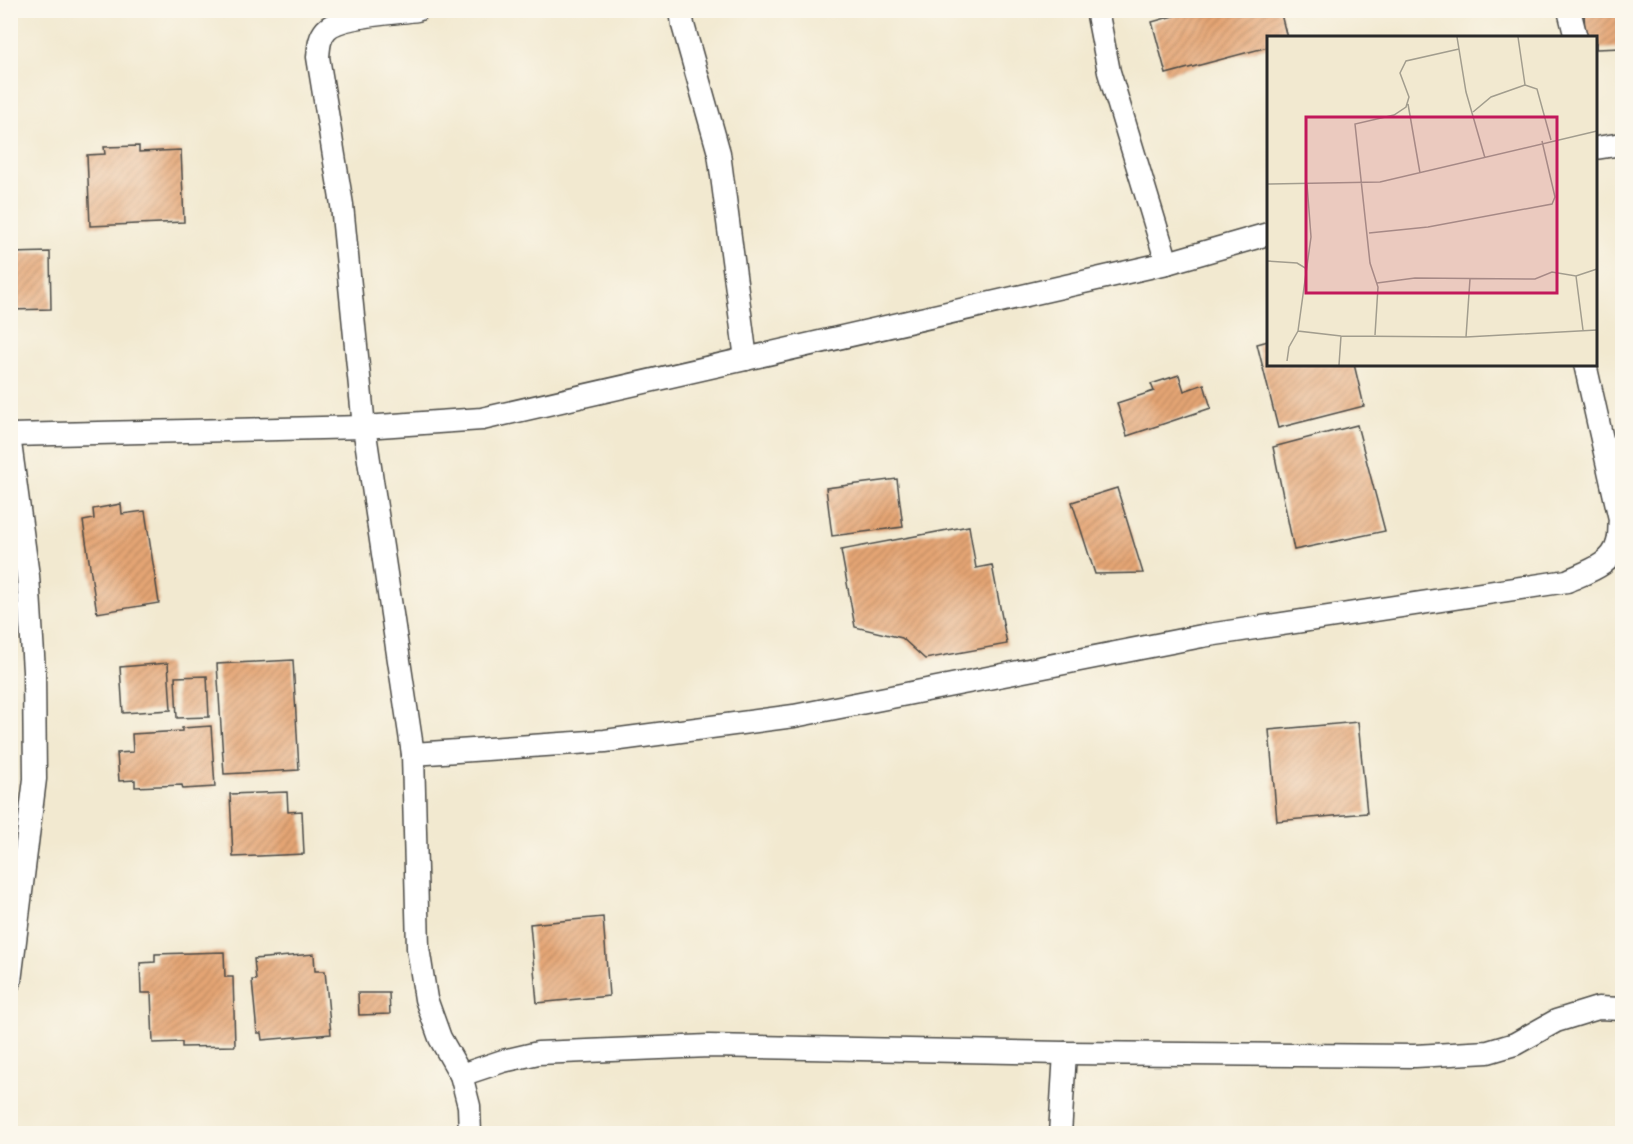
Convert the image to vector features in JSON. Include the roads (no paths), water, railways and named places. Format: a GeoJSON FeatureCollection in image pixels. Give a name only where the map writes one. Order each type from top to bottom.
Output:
{"type":"FeatureCollection","features":[{"type":"Feature","properties":{"kind":"street"},"geometry":{"type":"LineString","coordinates":[[417,10],[356,17],[339,23],[327,29],[319,42],[318,57],[342,205],[364,427],[413,754],[418,948],[426,999],[440,1038],[461,1076],[469,1106],[470,1134]]}},
{"type":"Feature","properties":{"kind":"street"},"geometry":{"type":"LineString","coordinates":[[681,10],[719,153],[746,359]]}},
{"type":"Feature","properties":{"kind":"street"},"geometry":{"type":"LineString","coordinates":[[1097,10],[1109,72],[1167,263]]}},
{"type":"Feature","properties":{"kind":"street"},"geometry":{"type":"LineString","coordinates":[[1569,10],[1576,36]]}},
{"type":"Feature","properties":{"kind":"street"},"geometry":{"type":"LineString","coordinates":[[1597,144],[1623,144]]}},
{"type":"Feature","properties":{"kind":"street"},"geometry":{"type":"LineString","coordinates":[[10,435],[364,427],[482,419],[1167,263],[1267,235]]}},
{"type":"Feature","properties":{"kind":"street"},"geometry":{"type":"LineString","coordinates":[[413,754],[605,741],[794,716],[1202,636],[1567,581],[1603,564],[1613,555],[1619,531],[1620,519],[1585,366]]}},
{"type":"Feature","properties":{"kind":"street"},"geometry":{"type":"LineString","coordinates":[[10,443],[28,588],[34,671],[35,779],[10,981]]}},
{"type":"Feature","properties":{"kind":"street"},"geometry":{"type":"LineString","coordinates":[[461,1076],[503,1061],[538,1053],[709,1046],[1065,1053],[1415,1056],[1488,1052],[1515,1044],[1556,1021],[1598,1008],[1623,1009]]}},
{"type":"Feature","properties":{"kind":"street"},"geometry":{"type":"LineString","coordinates":[[1060,1134],[1065,1053]]}}]}
